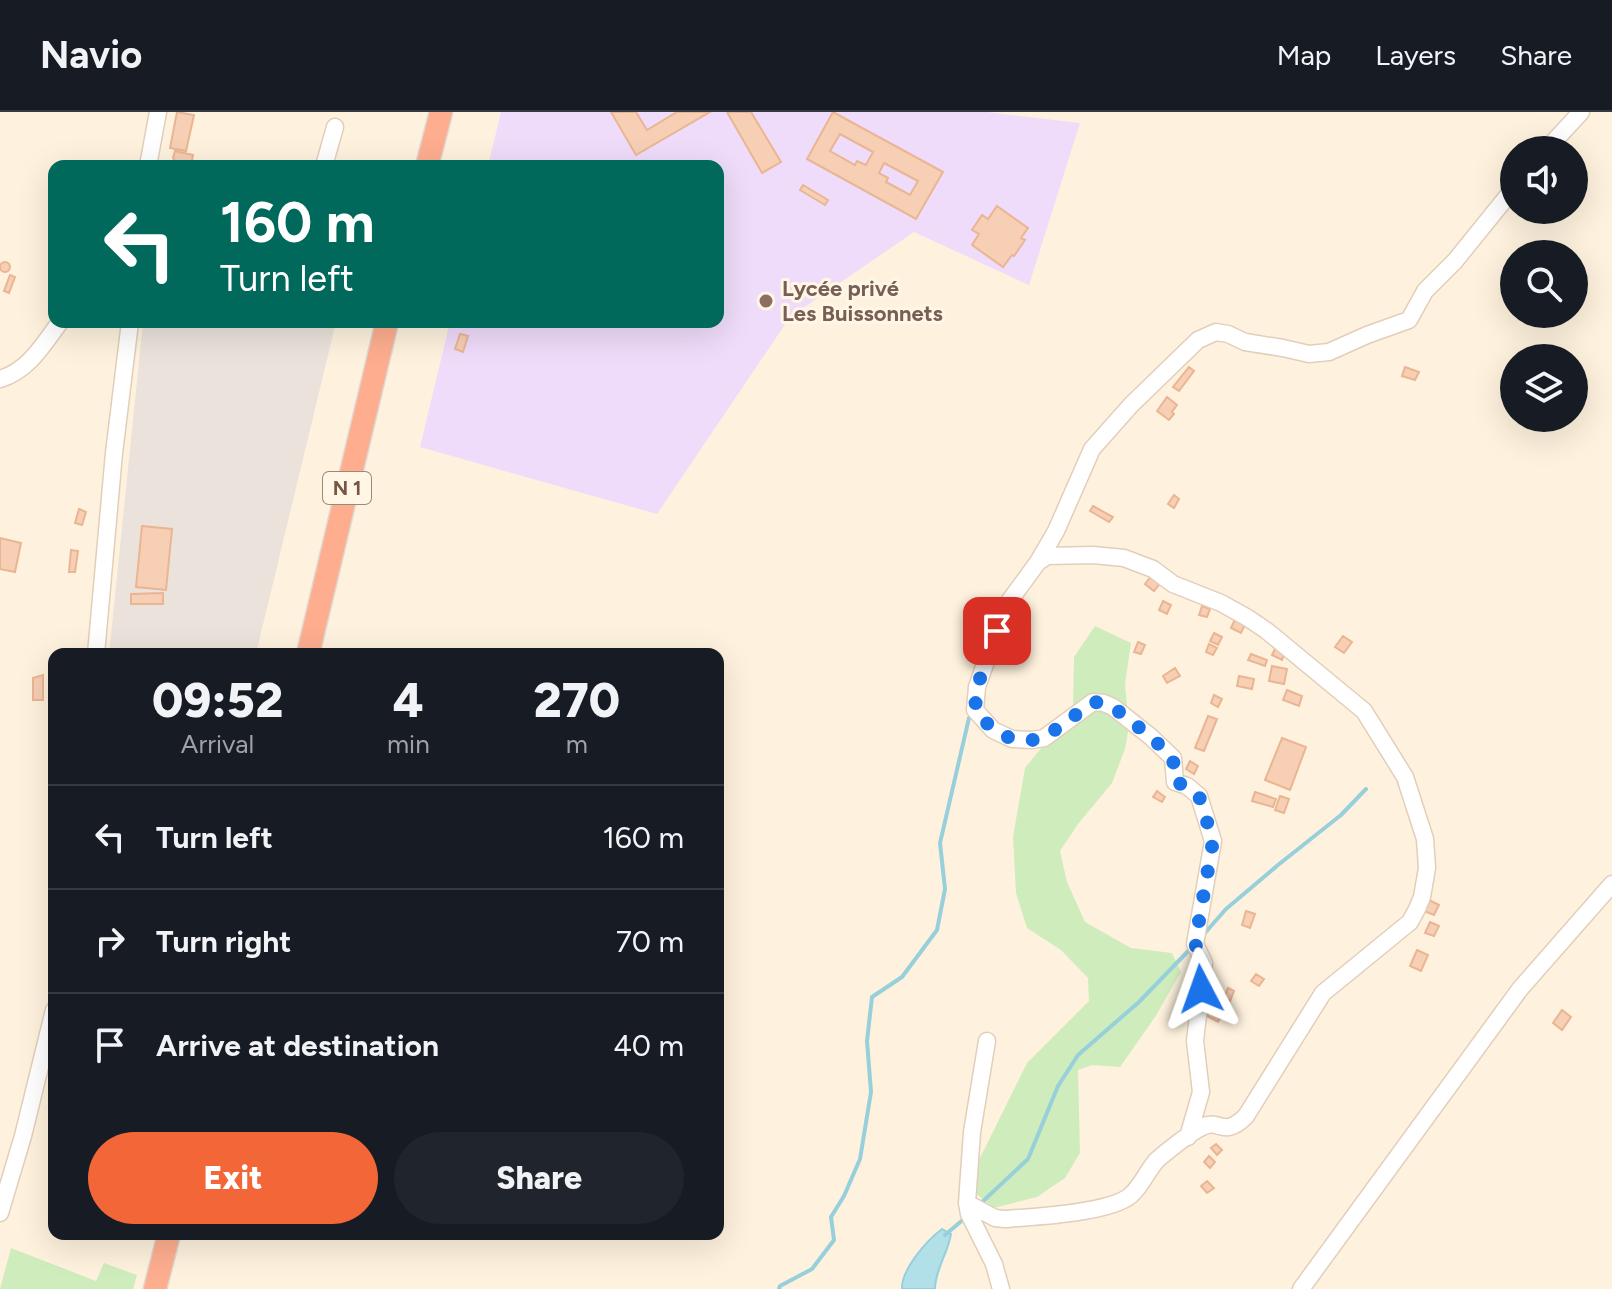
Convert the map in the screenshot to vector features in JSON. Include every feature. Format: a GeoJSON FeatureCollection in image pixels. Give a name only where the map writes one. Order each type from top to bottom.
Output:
{"type":"FeatureCollection","features":[{"type":"Feature","properties":{"kind":"highway"},"geometry":{"type":"LineString","coordinates":[[429,160],[441,112]]}},
{"type":"Feature","properties":{"kind":"highway","name":"N 1"},"geometry":{"type":"LineString","coordinates":[[309,648],[386,328]]}},
{"type":"Feature","properties":{"kind":"highway"},"geometry":{"type":"LineString","coordinates":[[155,1289],[167,1240]]}},
{"type":"Feature","properties":{"kind":"street"},"geometry":{"type":"LineString","coordinates":[[149,160],[158,112]]}},
{"type":"Feature","properties":{"kind":"street"},"geometry":{"type":"LineString","coordinates":[[1559,136],[1581,112]]}},
{"type":"Feature","properties":{"kind":"street"},"geometry":{"type":"LineString","coordinates":[[326,160],[335,127]]}},
{"type":"Feature","properties":{"kind":"street"},"geometry":{"type":"LineString","coordinates":[[1188,1137],[1201,1092],[1195,1041],[1204,963],[1195,944],[1213,841],[1199,796],[1187,786],[1175,782],[1173,758],[1164,748],[1113,707],[1093,702],[1044,738],[1012,739],[993,730],[975,710],[977,687],[1005,607],[1056,531],[1092,449],[1131,405],[1198,340],[1216,332],[1245,342],[1309,354],[1329,352],[1409,320],[1425,291],[1455,261],[1500,205]]}},
{"type":"Feature","properties":{"kind":"street"},"geometry":{"type":"LineString","coordinates":[[0,379],[16,374],[39,351],[56,328]]}},
{"type":"Feature","properties":{"kind":"street"},"geometry":{"type":"LineString","coordinates":[[97,648],[114,453],[129,328]]}},
{"type":"Feature","properties":{"kind":"street"},"geometry":{"type":"LineString","coordinates":[[967,1203],[995,1218],[1004,1219],[1103,1208],[1130,1196],[1157,1161],[1200,1127],[1209,1124],[1227,1128],[1238,1124],[1323,993],[1410,922],[1422,897],[1427,868],[1425,839],[1405,777],[1364,711],[1267,631],[1221,603],[1173,584],[1153,569],[1124,558],[1047,556],[1038,562]]}},
{"type":"Feature","properties":{"kind":"street"},"geometry":{"type":"LineString","coordinates":[[1301,1289],[1520,989],[1609,891]]}},
{"type":"Feature","properties":{"kind":"street"},"geometry":{"type":"LineString","coordinates":[[0,1213],[48,1034]]}},
{"type":"Feature","properties":{"kind":"street"},"geometry":{"type":"LineString","coordinates":[[987,1041],[972,1132],[967,1203],[969,1214],[994,1264],[1001,1289]]}},
{"type":"Feature","properties":{"kind":"shaded area","name":"Lycée privé Les Buissonnets"},"geometry":{"type":"Polygon","coordinates":[[[501,112],[987,112],[1080,123],[1029,285],[914,232],[790,317],[657,514],[420,447],[449,328],[724,328],[724,160],[489,160],[501,112]]]}},
{"type":"Feature","properties":{"kind":"shaded area"},"geometry":{"type":"Polygon","coordinates":[[[142,328],[335,328],[257,648],[110,648],[142,328]]]}},
{"type":"Feature","properties":{"kind":"green space"},"geometry":{"type":"Polygon","coordinates":[[[1095,626],[1131,643],[1125,684],[1129,727],[1125,749],[1112,783],[1060,851],[1067,882],[1085,922],[1131,948],[1172,953],[1181,972],[1155,1017],[1120,1067],[1092,1065],[1078,1070],[1080,1153],[1065,1178],[1037,1197],[994,1208],[974,1192],[980,1158],[1027,1063],[1089,1001],[1088,978],[1061,950],[1027,928],[1016,893],[1013,837],[1025,768],[1073,709],[1074,657],[1095,626]]]}},
{"type":"Feature","properties":{"kind":"green space"},"geometry":{"type":"Polygon","coordinates":[[[11,1248],[96,1281],[104,1263],[137,1275],[133,1289],[0,1289],[11,1248]]]}},
{"type":"Feature","properties":{"kind":"water"},"geometry":{"type":"Polygon","coordinates":[[[942,1229],[951,1234],[935,1289],[902,1289],[906,1273],[916,1256],[942,1229]]]}},
{"type":"Feature","properties":{"kind":"building"},"geometry":{"type":"Polygon","coordinates":[[[177,112],[194,115],[186,151],[170,148],[177,112]]]}},
{"type":"Feature","properties":{"kind":"building"},"geometry":{"type":"Polygon","coordinates":[[[611,112],[636,112],[647,130],[677,112],[710,112],[636,155],[611,112]]]}},
{"type":"Feature","properties":{"kind":"building"},"geometry":{"type":"Polygon","coordinates":[[[727,112],[751,112],[781,162],[762,173],[727,112]]]}},
{"type":"Feature","properties":{"kind":"building"},"geometry":{"type":"Polygon","coordinates":[[[833,112],[943,172],[916,219],[807,159],[833,112]],[[840,134],[830,151],[855,165],[857,161],[866,165],[873,152],[840,134]],[[884,163],[879,173],[888,178],[886,182],[910,195],[918,181],[884,163]]]}},
{"type":"Feature","properties":{"kind":"building"},"geometry":{"type":"Polygon","coordinates":[[[175,151],[193,155],[192,160],[173,158],[175,151]]]}},
{"type":"Feature","properties":{"kind":"building"},"geometry":{"type":"Polygon","coordinates":[[[803,185],[828,200],[825,205],[800,190],[803,185]]]}},
{"type":"Feature","properties":{"kind":"building"},"geometry":{"type":"Polygon","coordinates":[[[997,206],[1028,228],[1021,238],[1025,240],[1003,267],[972,245],[979,234],[972,230],[982,215],[988,219],[997,206]]]}},
{"type":"Feature","properties":{"kind":"building"},"geometry":{"type":"Polygon","coordinates":[[[5,262],[10,267],[5,272],[0,267],[5,262]]]}},
{"type":"Feature","properties":{"kind":"building"},"geometry":{"type":"Polygon","coordinates":[[[10,275],[15,277],[9,293],[4,291],[10,275]]]}},
{"type":"Feature","properties":{"kind":"building"},"geometry":{"type":"Polygon","coordinates":[[[460,334],[468,336],[463,352],[455,349],[460,334]]]}},
{"type":"Feature","properties":{"kind":"building"},"geometry":{"type":"Polygon","coordinates":[[[1189,367],[1194,371],[1179,391],[1173,387],[1189,367]]]}},
{"type":"Feature","properties":{"kind":"building"},"geometry":{"type":"Polygon","coordinates":[[[1405,367],[1419,372],[1415,380],[1402,376],[1405,367]]]}},
{"type":"Feature","properties":{"kind":"building"},"geometry":{"type":"Polygon","coordinates":[[[1167,397],[1177,405],[1169,420],[1157,411],[1167,397]]]}},
{"type":"Feature","properties":{"kind":"building"},"geometry":{"type":"Polygon","coordinates":[[[1174,495],[1179,499],[1174,508],[1168,504],[1174,495]]]}},
{"type":"Feature","properties":{"kind":"building"},"geometry":{"type":"Polygon","coordinates":[[[1093,506],[1113,517],[1109,522],[1090,511],[1093,506]]]}},
{"type":"Feature","properties":{"kind":"building"},"geometry":{"type":"Polygon","coordinates":[[[79,509],[86,512],[82,525],[75,523],[79,509]]]}},
{"type":"Feature","properties":{"kind":"building"},"geometry":{"type":"Polygon","coordinates":[[[142,526],[172,529],[166,590],[136,587],[142,526]]]}},
{"type":"Feature","properties":{"kind":"building"},"geometry":{"type":"Polygon","coordinates":[[[0,538],[21,543],[15,572],[0,569],[0,538]]]}},
{"type":"Feature","properties":{"kind":"building"},"geometry":{"type":"Polygon","coordinates":[[[71,550],[78,551],[75,572],[69,572],[71,550]]]}},
{"type":"Feature","properties":{"kind":"building"},"geometry":{"type":"Polygon","coordinates":[[[1153,574],[1162,581],[1154,591],[1145,584],[1153,574]]]}},
{"type":"Feature","properties":{"kind":"building"},"geometry":{"type":"Polygon","coordinates":[[[163,593],[163,604],[131,604],[131,594],[163,593]]]}},
{"type":"Feature","properties":{"kind":"building"},"geometry":{"type":"Polygon","coordinates":[[[1163,601],[1171,605],[1167,614],[1159,610],[1163,601]]]}},
{"type":"Feature","properties":{"kind":"building"},"geometry":{"type":"Polygon","coordinates":[[[1202,606],[1210,609],[1207,617],[1199,615],[1202,606]]]}},
{"type":"Feature","properties":{"kind":"building"},"geometry":{"type":"Polygon","coordinates":[[[1237,615],[1247,620],[1241,633],[1231,628],[1237,615]]]}},
{"type":"Feature","properties":{"kind":"building"},"geometry":{"type":"Polygon","coordinates":[[[1214,633],[1222,637],[1218,645],[1210,641],[1214,633]]]}},
{"type":"Feature","properties":{"kind":"building"},"geometry":{"type":"Polygon","coordinates":[[[1343,636],[1352,642],[1344,653],[1335,647],[1343,636]]]}},
{"type":"Feature","properties":{"kind":"building"},"geometry":{"type":"Polygon","coordinates":[[[1138,642],[1145,645],[1141,654],[1134,652],[1138,642]]]}},
{"type":"Feature","properties":{"kind":"building"},"geometry":{"type":"Polygon","coordinates":[[[1278,643],[1287,648],[1282,660],[1272,655],[1278,643]]]}},
{"type":"Feature","properties":{"kind":"building"},"geometry":{"type":"Polygon","coordinates":[[[1209,644],[1217,648],[1213,655],[1206,652],[1209,644]]]}},
{"type":"Feature","properties":{"kind":"building"},"geometry":{"type":"Polygon","coordinates":[[[1251,654],[1267,660],[1265,666],[1248,660],[1251,654]]]}},
{"type":"Feature","properties":{"kind":"building"},"geometry":{"type":"Polygon","coordinates":[[[1272,666],[1287,669],[1284,684],[1269,681],[1272,666]]]}},
{"type":"Feature","properties":{"kind":"building"},"geometry":{"type":"Polygon","coordinates":[[[1175,668],[1180,676],[1167,683],[1163,676],[1175,668]]]}},
{"type":"Feature","properties":{"kind":"building"},"geometry":{"type":"Polygon","coordinates":[[[43,675],[43,700],[33,700],[33,678],[43,675]]]}},
{"type":"Feature","properties":{"kind":"building"},"geometry":{"type":"Polygon","coordinates":[[[1239,676],[1254,679],[1252,689],[1237,686],[1239,676]]]}},
{"type":"Feature","properties":{"kind":"building"},"geometry":{"type":"Polygon","coordinates":[[[1287,690],[1302,696],[1299,706],[1283,700],[1287,690]]]}},
{"type":"Feature","properties":{"kind":"building"},"geometry":{"type":"Polygon","coordinates":[[[1214,695],[1222,699],[1218,707],[1211,703],[1214,695]]]}},
{"type":"Feature","properties":{"kind":"building"},"geometry":{"type":"Polygon","coordinates":[[[1208,716],[1217,719],[1204,751],[1195,748],[1208,716]]]}},
{"type":"Feature","properties":{"kind":"building"},"geometry":{"type":"Polygon","coordinates":[[[1282,738],[1306,747],[1290,790],[1265,780],[1282,738]]]}},
{"type":"Feature","properties":{"kind":"building"},"geometry":{"type":"Polygon","coordinates":[[[1190,761],[1198,766],[1194,774],[1186,769],[1190,761]]]}},
{"type":"Feature","properties":{"kind":"building"},"geometry":{"type":"Polygon","coordinates":[[[1157,791],[1165,797],[1162,802],[1153,797],[1157,791]]]}},
{"type":"Feature","properties":{"kind":"building"},"geometry":{"type":"Polygon","coordinates":[[[1255,792],[1276,799],[1273,807],[1252,801],[1255,792]]]}},
{"type":"Feature","properties":{"kind":"building"},"geometry":{"type":"Polygon","coordinates":[[[1280,796],[1289,799],[1284,813],[1275,810],[1280,796]]]}},
{"type":"Feature","properties":{"kind":"building"},"geometry":{"type":"Polygon","coordinates":[[[1429,900],[1439,905],[1434,915],[1424,911],[1429,900]]]}},
{"type":"Feature","properties":{"kind":"building"},"geometry":{"type":"Polygon","coordinates":[[[1246,911],[1255,914],[1250,928],[1242,925],[1246,911]]]}},
{"type":"Feature","properties":{"kind":"building"},"geometry":{"type":"Polygon","coordinates":[[[1430,922],[1439,926],[1434,936],[1425,933],[1430,922]]]}},
{"type":"Feature","properties":{"kind":"building"},"geometry":{"type":"Polygon","coordinates":[[[1417,950],[1428,955],[1421,971],[1410,966],[1417,950]]]}},
{"type":"Feature","properties":{"kind":"building"},"geometry":{"type":"Polygon","coordinates":[[[1256,974],[1264,979],[1259,986],[1251,981],[1256,974]]]}},
{"type":"Feature","properties":{"kind":"building"},"geometry":{"type":"Polygon","coordinates":[[[1228,988],[1234,991],[1230,1001],[1224,998],[1228,988]]]}},
{"type":"Feature","properties":{"kind":"building"},"geometry":{"type":"Polygon","coordinates":[[[1213,999],[1229,1007],[1225,1014],[1210,1006],[1213,999]]]}},
{"type":"Feature","properties":{"kind":"building"},"geometry":{"type":"Polygon","coordinates":[[[1210,1010],[1221,1016],[1218,1022],[1207,1016],[1210,1010]]]}},
{"type":"Feature","properties":{"kind":"building"},"geometry":{"type":"Polygon","coordinates":[[[1562,1010],[1571,1017],[1562,1030],[1553,1023],[1562,1010]]]}},
{"type":"Feature","properties":{"kind":"building"},"geometry":{"type":"Polygon","coordinates":[[[1216,1144],[1222,1150],[1217,1155],[1211,1148],[1216,1144]]]}},
{"type":"Feature","properties":{"kind":"building"},"geometry":{"type":"Polygon","coordinates":[[[1209,1156],[1215,1162],[1210,1168],[1204,1162],[1209,1156]]]}},
{"type":"Feature","properties":{"kind":"building"},"geometry":{"type":"Polygon","coordinates":[[[1207,1181],[1214,1188],[1207,1193],[1201,1186],[1207,1181]]]}},
{"type":"Feature","properties":{"kind":"waterway"},"geometry":{"type":"LineString","coordinates":[[779,1289],[812,1269],[834,1240],[831,1217],[860,1159],[871,1092],[867,1041],[872,997],[902,977],[937,930],[945,889],[940,843],[969,718]]}},
{"type":"Feature","properties":{"kind":"waterway"},"geometry":{"type":"LineString","coordinates":[[1204,934],[1226,909],[1341,815],[1366,789]]}},
{"type":"Feature","properties":{"kind":"waterway"},"geometry":{"type":"LineString","coordinates":[[980,1204],[1028,1159],[1058,1086],[1078,1055],[1139,1002],[1193,946]]}},
{"type":"Feature","properties":{"kind":"waterway"},"geometry":{"type":"LineString","coordinates":[[945,1235],[965,1218]]}},
{"type":"Feature","properties":{"kind":"place","name":"Lycée privé Les Buissonnets"},"geometry":{"type":"Point","coordinates":[766,301]}},
{"type":"Feature","properties":{"kind":"route"},"geometry":{"type":"LineString","coordinates":[[997,631],[977,687],[975,710],[993,730],[1012,739],[1044,738],[1093,702],[1104,703],[1164,748],[1173,758],[1175,782],[1187,786],[1199,796],[1213,841],[1195,944],[1204,963],[1201,989]]}}]}
